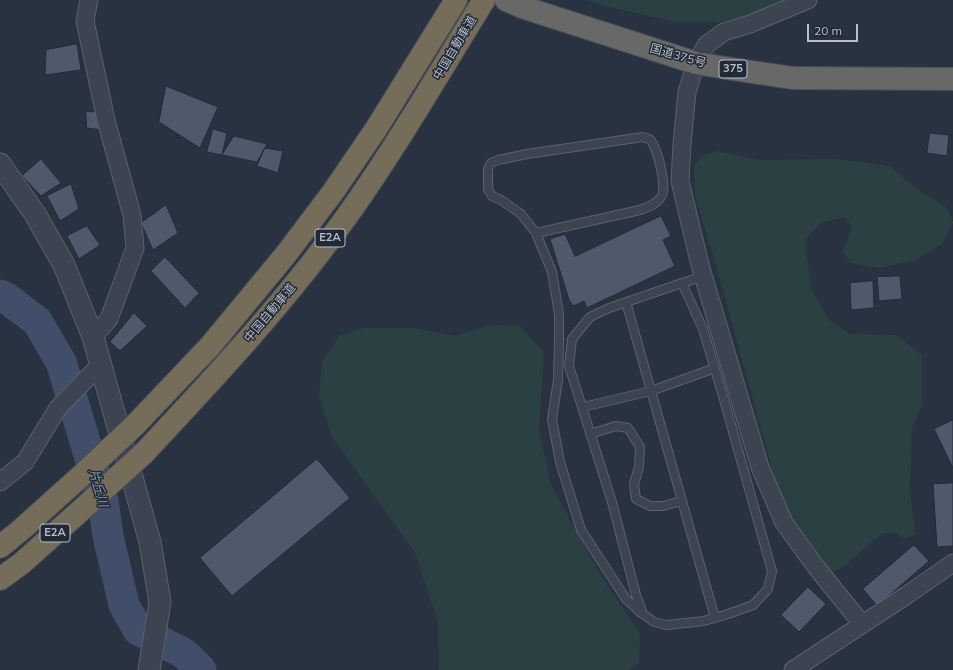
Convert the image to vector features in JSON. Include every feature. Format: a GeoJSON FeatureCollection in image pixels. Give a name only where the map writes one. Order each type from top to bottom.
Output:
{"type":"FeatureCollection","features":[{"type":"Feature","properties":{"kind":"highway","name":"中国自動車道"},"geometry":{"type":"LineString","coordinates":[[0,547],[82,475],[136,424],[211,344],[287,253],[333,192],[376,129],[456,0]]}},
{"type":"Feature","properties":{"kind":"highway","name":"中国自動車道"},"geometry":{"type":"LineString","coordinates":[[0,581],[144,453],[264,322],[351,210],[397,142],[484,0]]}},
{"type":"Feature","properties":{"kind":"highway","name":"国道375号"},"geometry":{"type":"LineString","coordinates":[[514,3],[696,62],[793,78],[953,79]]}},
{"type":"Feature","properties":{"kind":"highway"},"geometry":{"type":"LineString","coordinates":[[0,543],[22,529]]}},
{"type":"Feature","properties":{"kind":"street"},"geometry":{"type":"LineString","coordinates":[[89,0],[85,21],[106,120],[132,215],[135,248],[109,319],[93,336]]}},
{"type":"Feature","properties":{"kind":"street"},"geometry":{"type":"LineString","coordinates":[[808,0],[750,24],[724,32],[706,45],[696,62],[687,92],[680,181],[704,276],[760,467],[784,523],[816,567],[862,624]]}},
{"type":"Feature","properties":{"kind":"street"},"geometry":{"type":"LineString","coordinates":[[0,164],[35,214],[64,265],[93,336],[150,542],[160,602],[152,669]]}},
{"type":"Feature","properties":{"kind":"street"},"geometry":{"type":"LineString","coordinates":[[0,482],[25,462],[58,408],[100,364]]}},
{"type":"Feature","properties":{"kind":"street"},"geometry":{"type":"LineString","coordinates":[[793,670],[953,563]]}},
{"type":"Feature","properties":{"kind":"lane"},"geometry":{"type":"LineString","coordinates":[[536,233],[640,210],[653,204],[661,198],[664,191],[662,170],[653,144],[649,139],[643,137],[528,154],[498,160],[491,163],[488,169],[488,189],[492,196],[501,200],[521,214],[536,233],[552,272],[559,314],[558,380],[552,419],[560,462],[581,530],[626,599],[654,622],[666,625],[685,624],[715,618],[753,605],[768,589],[772,571],[703,329],[682,283]]}},
{"type":"Feature","properties":{"kind":"lane"},"geometry":{"type":"LineString","coordinates":[[643,614],[636,595],[612,502],[569,366],[572,339],[590,317],[609,308],[704,276]]}},
{"type":"Feature","properties":{"kind":"lane"},"geometry":{"type":"LineString","coordinates":[[626,302],[715,618]]}},
{"type":"Feature","properties":{"kind":"lane"},"geometry":{"type":"LineString","coordinates":[[583,407],[651,391],[715,368]]}},
{"type":"Feature","properties":{"kind":"lane"},"geometry":{"type":"LineString","coordinates":[[590,434],[616,426],[628,428],[640,448],[639,467],[634,484],[636,498],[650,506],[663,506],[682,501]]}},
{"type":"Feature","properties":{"kind":"green space"},"geometry":{"type":"Polygon","coordinates":[[[588,0],[791,0],[769,9],[722,22],[676,22],[604,6],[588,0]]]}},
{"type":"Feature","properties":{"kind":"green space"},"geometry":{"type":"Polygon","coordinates":[[[718,151],[758,160],[835,159],[890,166],[915,188],[947,208],[953,223],[942,244],[915,260],[881,268],[851,263],[843,252],[852,228],[845,217],[821,223],[805,240],[811,288],[829,320],[850,334],[896,335],[922,355],[922,405],[912,428],[910,488],[915,534],[905,539],[895,532],[881,534],[842,568],[830,573],[791,521],[776,483],[717,269],[695,196],[694,166],[703,155],[718,151]]]}},
{"type":"Feature","properties":{"kind":"green space"},"geometry":{"type":"Polygon","coordinates":[[[490,325],[520,326],[544,353],[539,429],[551,485],[601,576],[640,633],[639,663],[629,670],[439,670],[438,622],[415,553],[332,437],[319,396],[322,362],[339,336],[363,328],[414,328],[455,336],[490,325]]]}},
{"type":"Feature","properties":{"kind":"building"},"geometry":{"type":"Polygon","coordinates":[[[77,44],[81,70],[45,75],[46,50],[77,44]]]}},
{"type":"Feature","properties":{"kind":"building"},"geometry":{"type":"Polygon","coordinates":[[[166,86],[218,107],[200,148],[159,122],[166,86]]]}},
{"type":"Feature","properties":{"kind":"building"},"geometry":{"type":"Polygon","coordinates":[[[86,111],[98,112],[103,130],[87,128],[86,111]]]}},
{"type":"Feature","properties":{"kind":"building"},"geometry":{"type":"Polygon","coordinates":[[[213,129],[227,133],[222,155],[207,152],[213,129]]]}},
{"type":"Feature","properties":{"kind":"building"},"geometry":{"type":"Polygon","coordinates":[[[930,133],[949,135],[947,156],[927,153],[930,133]]]}},
{"type":"Feature","properties":{"kind":"building"},"geometry":{"type":"Polygon","coordinates":[[[234,136],[267,144],[257,162],[222,155],[234,136]]]}},
{"type":"Feature","properties":{"kind":"building"},"geometry":{"type":"Polygon","coordinates":[[[265,148],[283,151],[278,173],[257,166],[265,148]]]}},
{"type":"Feature","properties":{"kind":"building"},"geometry":{"type":"Polygon","coordinates":[[[41,159],[61,183],[41,196],[22,176],[41,159]]]}},
{"type":"Feature","properties":{"kind":"building"},"geometry":{"type":"Polygon","coordinates":[[[71,184],[79,209],[60,221],[47,196],[71,184]]]}},
{"type":"Feature","properties":{"kind":"building"},"geometry":{"type":"Polygon","coordinates":[[[166,205],[178,233],[153,250],[141,223],[166,205]]]}},
{"type":"Feature","properties":{"kind":"building"},"geometry":{"type":"Polygon","coordinates":[[[661,216],[671,236],[663,240],[675,266],[587,308],[584,301],[573,306],[569,300],[550,239],[565,234],[575,256],[661,216]]]}},
{"type":"Feature","properties":{"kind":"building"},"geometry":{"type":"Polygon","coordinates":[[[87,226],[100,245],[79,259],[67,236],[87,226]]]}},
{"type":"Feature","properties":{"kind":"building"},"geometry":{"type":"Polygon","coordinates":[[[165,257],[199,293],[185,308],[151,271],[165,257]]]}},
{"type":"Feature","properties":{"kind":"building"},"geometry":{"type":"Polygon","coordinates":[[[900,276],[902,299],[879,301],[877,277],[900,276]]]}},
{"type":"Feature","properties":{"kind":"building"},"geometry":{"type":"Polygon","coordinates":[[[873,281],[874,308],[851,310],[850,283],[873,281]]]}},
{"type":"Feature","properties":{"kind":"building"},"geometry":{"type":"Polygon","coordinates":[[[134,313],[147,326],[120,351],[110,342],[134,313]]]}},
{"type":"Feature","properties":{"kind":"building"},"geometry":{"type":"Polygon","coordinates":[[[953,420],[953,468],[934,429],[953,420]]]}},
{"type":"Feature","properties":{"kind":"building"},"geometry":{"type":"Polygon","coordinates":[[[317,459],[350,498],[232,596],[200,558],[317,459]]]}},
{"type":"Feature","properties":{"kind":"building"},"geometry":{"type":"Polygon","coordinates":[[[953,483],[953,546],[937,547],[933,484],[953,483]]]}},
{"type":"Feature","properties":{"kind":"building"},"geometry":{"type":"Polygon","coordinates":[[[914,545],[929,561],[877,606],[863,589],[914,545]]]}},
{"type":"Feature","properties":{"kind":"building"},"geometry":{"type":"Polygon","coordinates":[[[808,587],[826,604],[799,632],[781,615],[808,587]]]}},
{"type":"Feature","properties":{"kind":"waterway","name":"片丘川"},"geometry":{"type":"LineString","coordinates":[[0,295],[5,297],[37,321],[61,362],[103,501],[108,536],[124,605],[138,630],[185,654],[201,670]]}}]}
